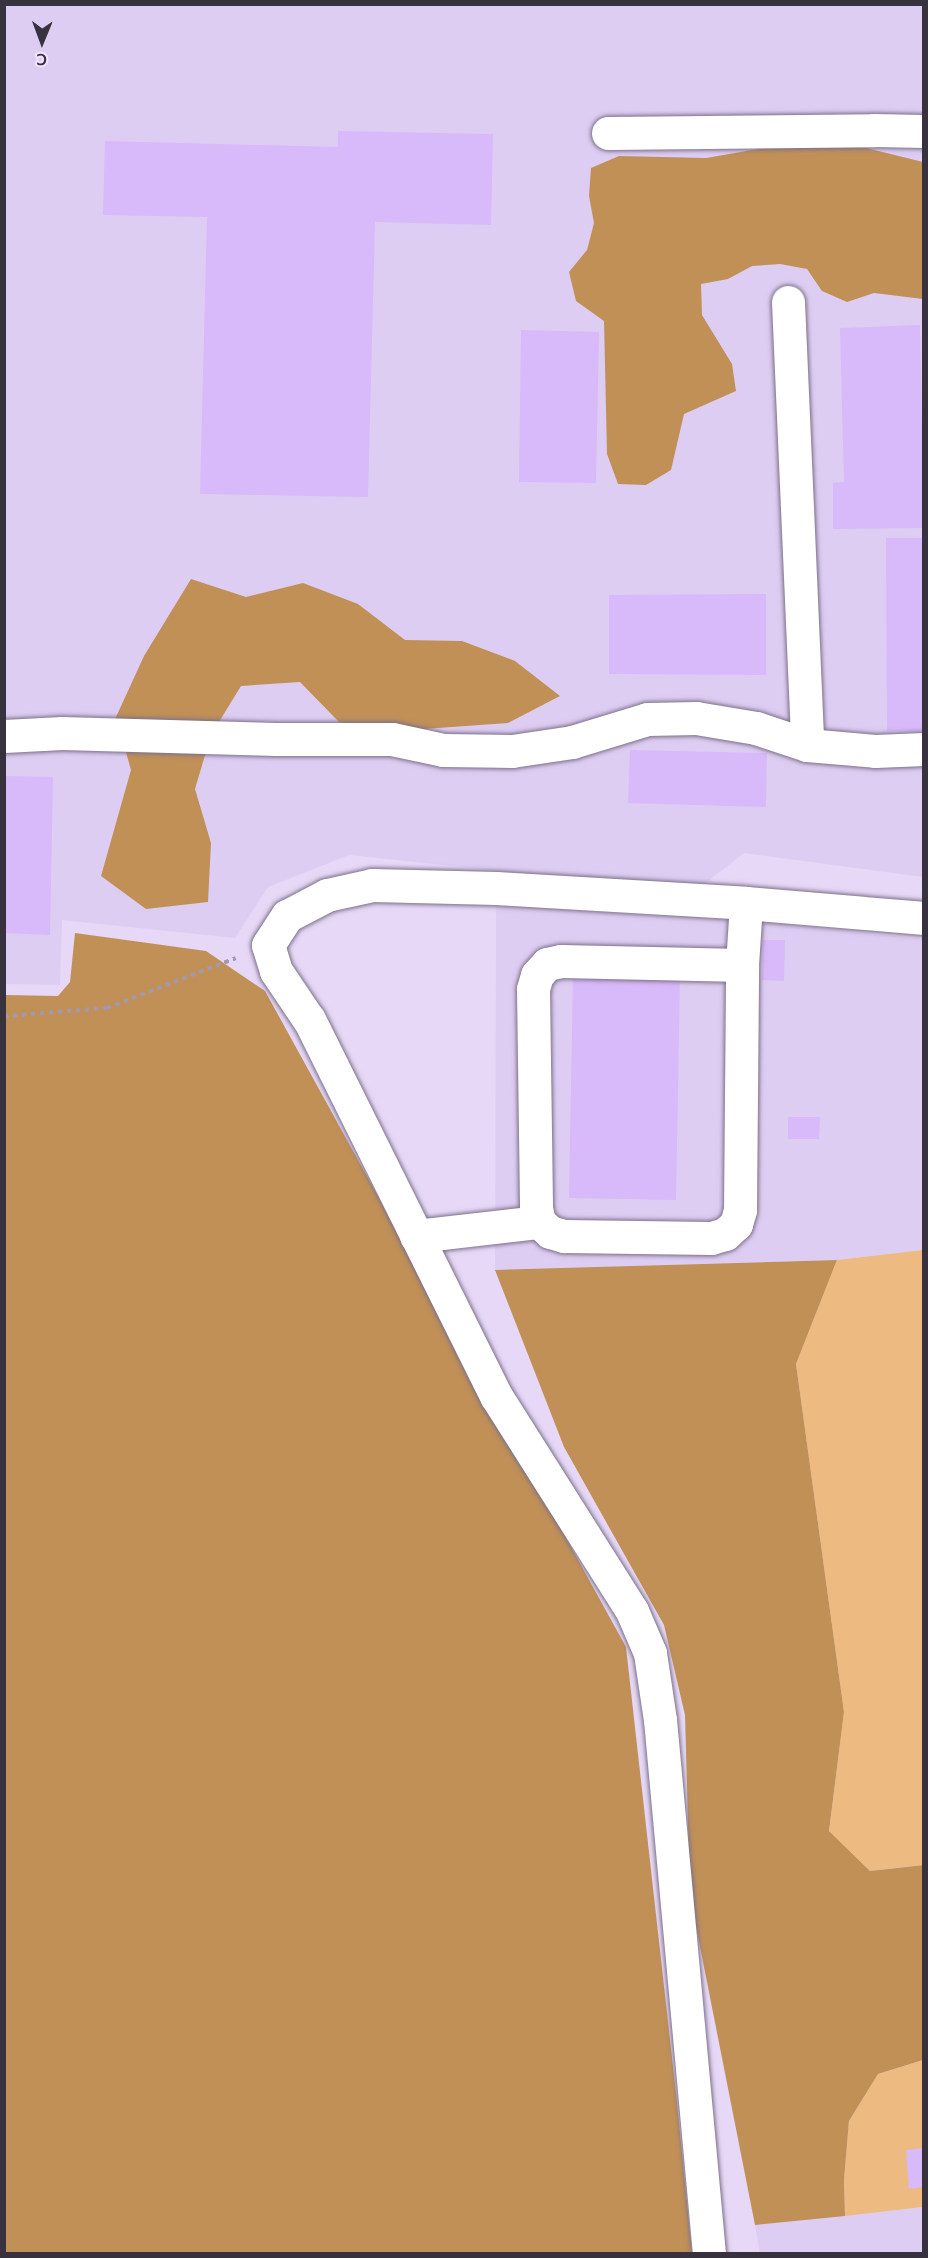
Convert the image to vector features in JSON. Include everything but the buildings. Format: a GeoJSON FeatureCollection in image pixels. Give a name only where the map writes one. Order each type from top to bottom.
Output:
{"type":"FeatureCollection","features":[{"type":"Feature","properties":{"kind":"lane"},"geometry":{"type":"LineString","coordinates":[[608,133],[924,131]]}},
{"type":"Feature","properties":{"kind":"lane"},"geometry":{"type":"LineString","coordinates":[[788,302],[807,745]]}},
{"type":"Feature","properties":{"kind":"lane"},"geometry":{"type":"LineString","coordinates":[[4,736],[62,733],[276,739],[393,739],[443,750],[512,751],[572,742],[647,718],[696,718],[756,728],[807,745],[875,751],[924,749]]}},
{"type":"Feature","properties":{"kind":"lane"},"geometry":{"type":"LineString","coordinates":[[710,2253],[660,1720],[651,1653],[632,1611],[495,1396],[309,1020],[276,971],[268,945],[287,916],[327,895],[372,885],[496,888],[746,903],[924,918]]}},
{"type":"Feature","properties":{"kind":"lane"},"geometry":{"type":"LineString","coordinates":[[742,965],[561,961],[547,964],[537,975],[533,989],[536,1208],[539,1222],[550,1232],[564,1236],[711,1238],[725,1234],[736,1224],[740,1210],[742,965],[746,903]]}},
{"type":"Feature","properties":{"kind":"lane"},"geometry":{"type":"LineString","coordinates":[[416,1236],[539,1222]]}},
{"type":"Feature","properties":{"kind":"path"},"geometry":{"type":"LineString","coordinates":[[4,1016],[107,1008],[268,945]]}},
{"type":"Feature","properties":{"kind":"shaded area"},"geometry":{"type":"Polygon","coordinates":[[[5,5],[923,5],[923,877],[744,853],[694,892],[349,855],[268,887],[235,938],[62,920],[60,985],[5,984],[5,5]]]}},
{"type":"Feature","properties":{"kind":"shaded area"},"geometry":{"type":"Polygon","coordinates":[[[793,143],[846,143],[923,162],[923,299],[874,293],[847,302],[822,291],[807,269],[780,264],[752,266],[728,279],[701,284],[702,315],[732,364],[736,391],[684,414],[671,470],[646,485],[618,484],[607,454],[604,321],[576,301],[569,272],[587,250],[594,223],[589,196],[591,168],[619,156],[706,158],[793,143]]]}},
{"type":"Feature","properties":{"kind":"shaded area"},"geometry":{"type":"Polygon","coordinates":[[[191,579],[246,597],[303,583],[358,604],[405,640],[462,641],[515,661],[560,696],[508,723],[396,731],[339,722],[300,682],[241,686],[211,735],[195,789],[211,843],[208,902],[146,909],[101,876],[131,770],[116,717],[144,656],[191,579]]]}},
{"type":"Feature","properties":{"kind":"shaded area"},"geometry":{"type":"Polygon","coordinates":[[[496,906],[762,922],[923,939],[923,1250],[837,1260],[495,1270],[496,906]]]}},
{"type":"Feature","properties":{"kind":"shaded area"},"geometry":{"type":"Polygon","coordinates":[[[75,933],[206,951],[265,991],[626,1647],[692,2253],[5,2254],[5,995],[58,996],[70,982],[75,933]]]}},
{"type":"Feature","properties":{"kind":"shaded area"},"geometry":{"type":"Polygon","coordinates":[[[923,1250],[923,1865],[870,1871],[829,1831],[844,1712],[796,1364],[837,1260],[923,1250]]]}},
{"type":"Feature","properties":{"kind":"shaded area"},"geometry":{"type":"Polygon","coordinates":[[[837,1260],[796,1364],[844,1712],[829,1831],[870,1871],[924,1865],[923,2060],[878,2074],[849,2121],[844,2180],[845,2216],[755,2225],[690,1896],[685,1715],[664,1625],[564,1447],[495,1270],[837,1260]]]}},
{"type":"Feature","properties":{"kind":"shaded area"},"geometry":{"type":"Polygon","coordinates":[[[923,2060],[923,2207],[845,2216],[844,2180],[849,2121],[878,2074],[923,2060]]]}},
{"type":"Feature","properties":{"kind":"shaded area"},"geometry":{"type":"Polygon","coordinates":[[[923,2207],[923,2253],[760,2253],[755,2225],[923,2207]]]}}]}
